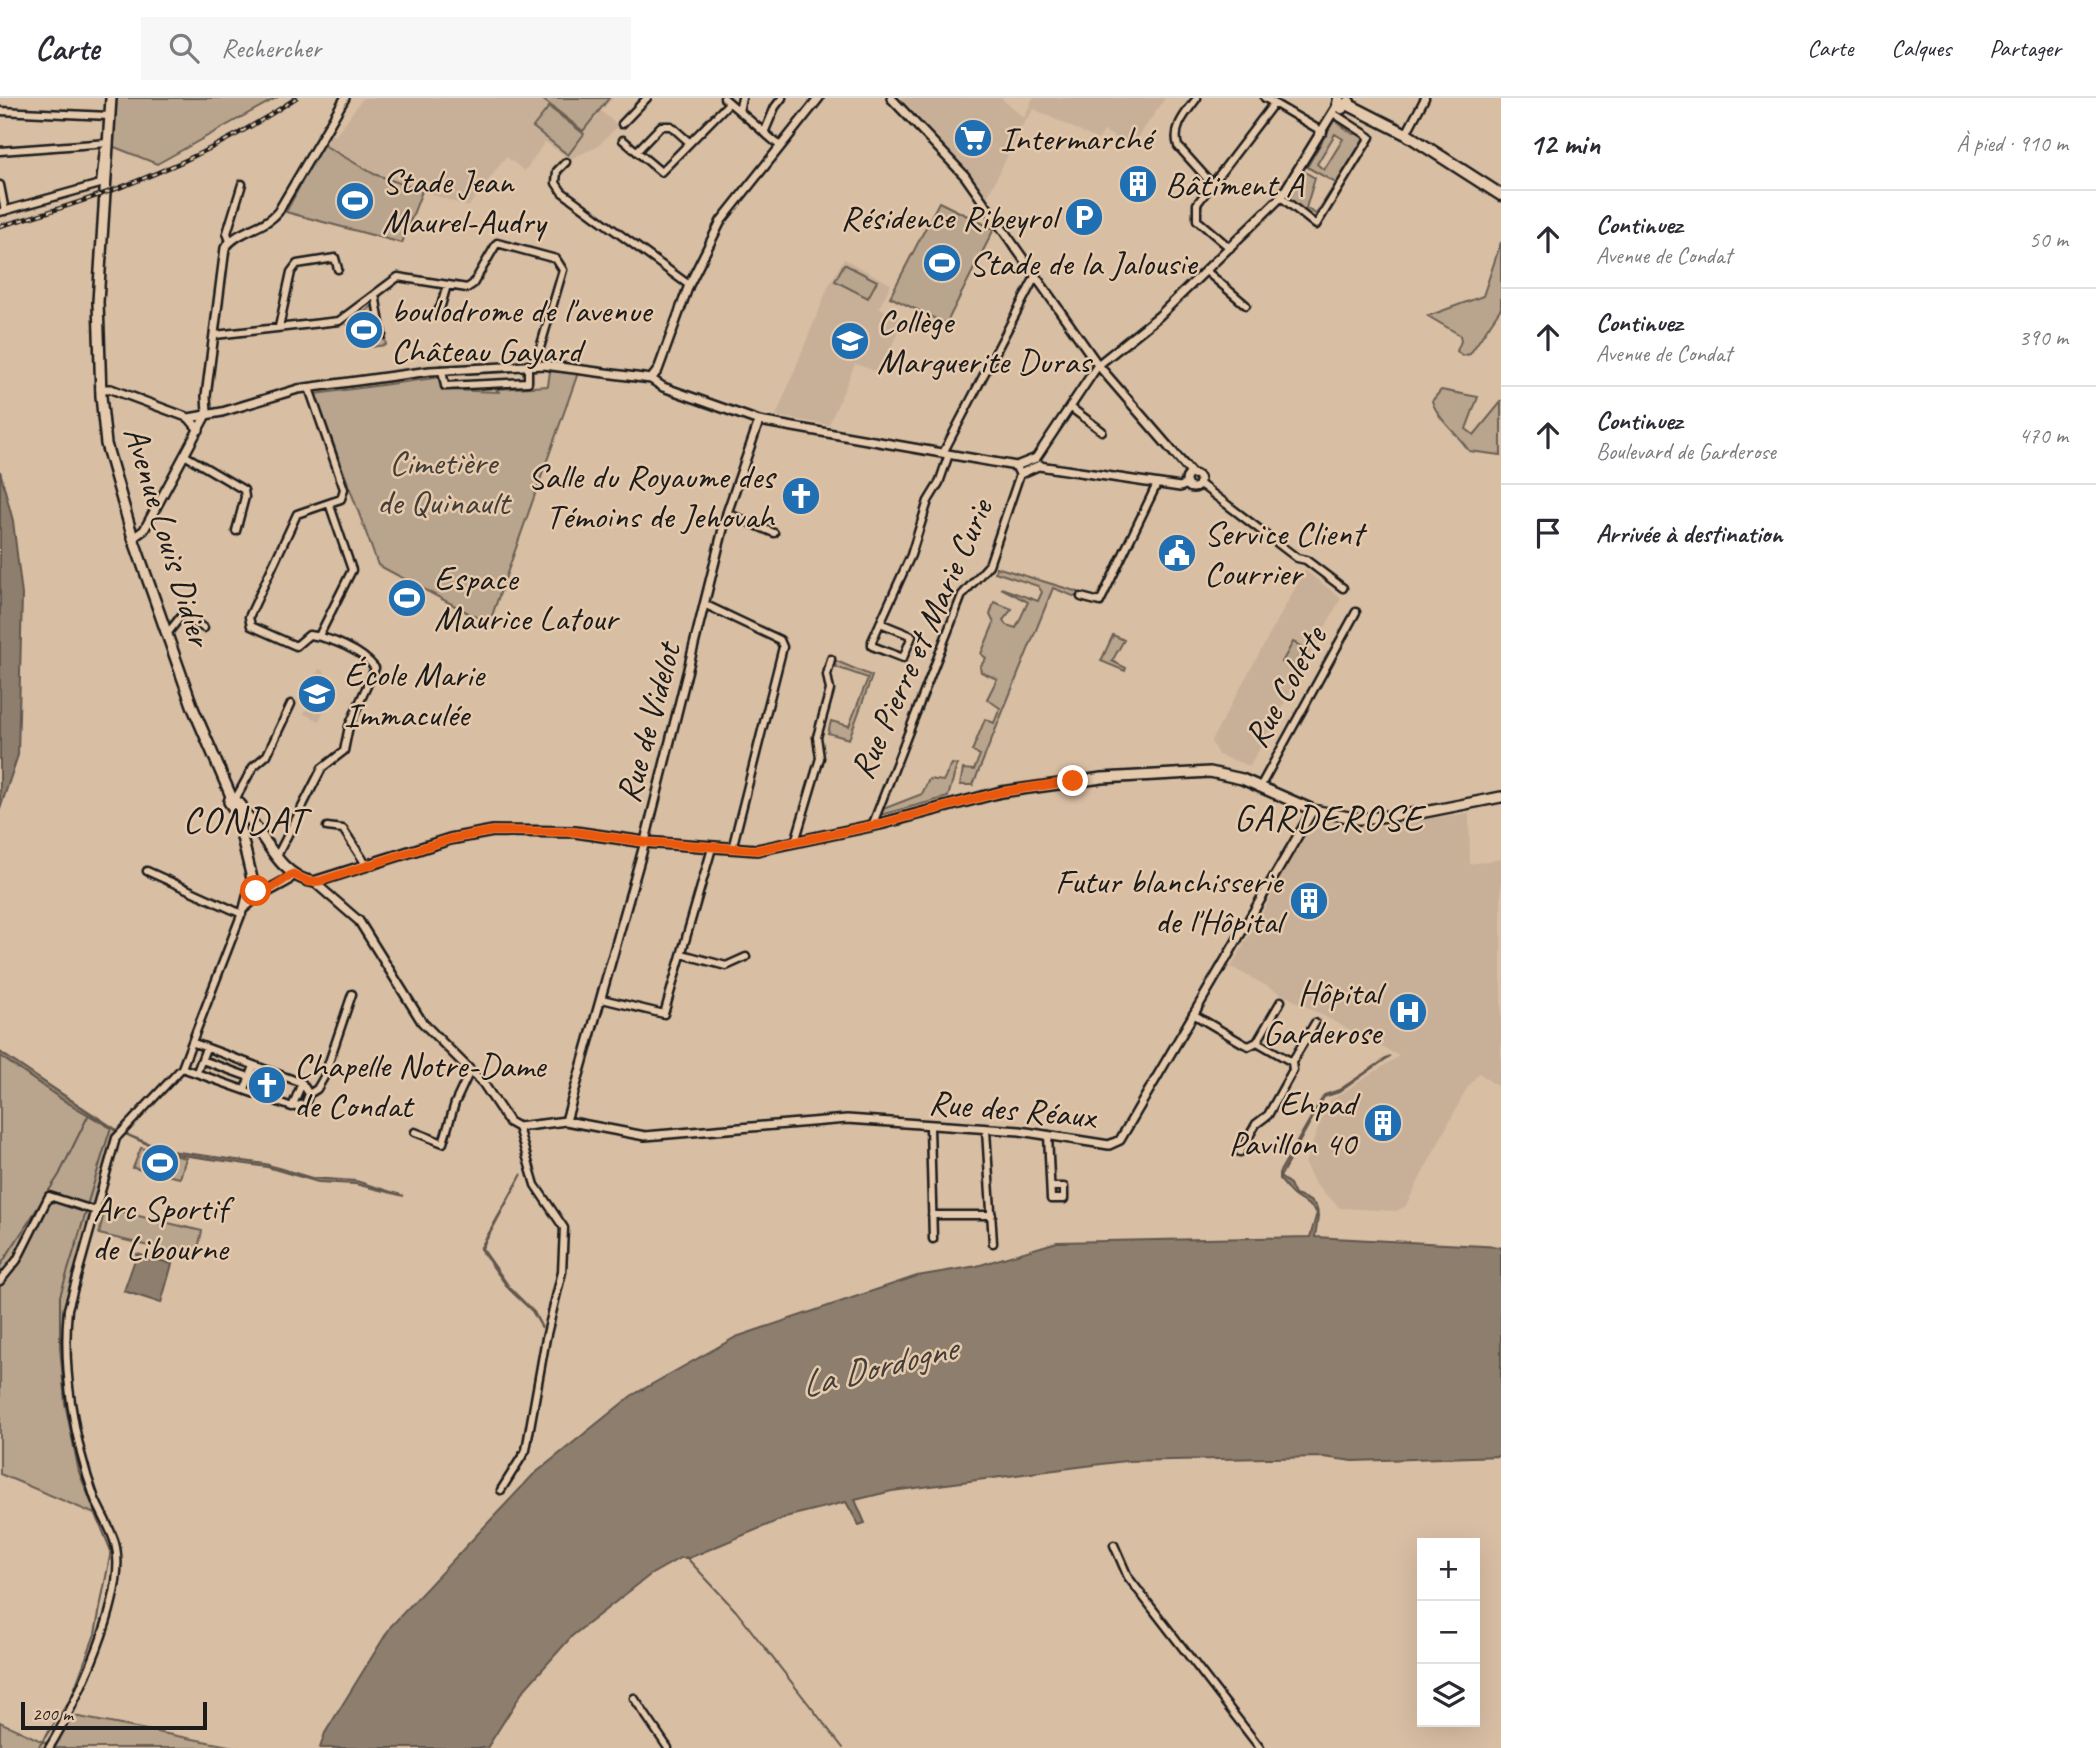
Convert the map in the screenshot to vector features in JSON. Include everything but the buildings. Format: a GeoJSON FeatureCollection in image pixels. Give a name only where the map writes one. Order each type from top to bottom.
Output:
{"type":"FeatureCollection","features":[{"type":"Feature","properties":{"kind":"main road","name":"Avenue Louis Didier"},"geometry":{"type":"LineString","coordinates":[[111,98],[103,185],[106,199],[98,302],[100,389],[110,464],[193,708],[234,797],[229,802],[293,874],[314,882]]}},
{"type":"Feature","properties":{"kind":"main road"},"geometry":{"type":"LineString","coordinates":[[1339,103],[1406,134],[1501,195]]}},
{"type":"Feature","properties":{"kind":"main road"},"geometry":{"type":"LineString","coordinates":[[314,882],[450,839],[493,831],[575,832],[644,842],[757,850],[872,826],[1001,792],[1083,780],[1210,772],[1260,787],[1312,810],[1353,818],[1377,818],[1501,797]]}},
{"type":"Feature","properties":{"kind":"main road"},"geometry":{"type":"LineString","coordinates":[[238,810],[256,891],[262,894],[293,874]]}},
{"type":"Feature","properties":{"kind":"street"},"geometry":{"type":"LineString","coordinates":[[230,241],[267,223],[278,212],[345,98]]}},
{"type":"Feature","properties":{"kind":"street"},"geometry":{"type":"LineString","coordinates":[[622,124],[647,98]]}},
{"type":"Feature","properties":{"kind":"street"},"geometry":{"type":"LineString","coordinates":[[739,111],[742,98]]}},
{"type":"Feature","properties":{"kind":"street"},"geometry":{"type":"LineString","coordinates":[[764,133],[775,107],[782,98]]}},
{"type":"Feature","properties":{"kind":"street"},"geometry":{"type":"LineString","coordinates":[[651,379],[658,370],[689,285],[721,221],[819,98]]}},
{"type":"Feature","properties":{"kind":"street"},"geometry":{"type":"LineString","coordinates":[[891,98],[947,153],[1098,365],[1192,474],[1199,477],[1200,484],[1297,558],[1306,560],[1343,588]]}},
{"type":"Feature","properties":{"kind":"street"},"geometry":{"type":"LineString","coordinates":[[1197,98],[1176,128],[1176,138],[1178,146],[1212,184]]}},
{"type":"Feature","properties":{"kind":"street"},"geometry":{"type":"LineString","coordinates":[[1265,98],[1323,132]]}},
{"type":"Feature","properties":{"kind":"street"},"geometry":{"type":"LineString","coordinates":[[1406,134],[1425,98]]}},
{"type":"Feature","properties":{"kind":"street"},"geometry":{"type":"LineString","coordinates":[[623,140],[661,172],[727,100],[780,146]]}},
{"type":"Feature","properties":{"kind":"street"},"geometry":{"type":"LineString","coordinates":[[1230,248],[1197,220],[1197,204],[1274,103]]}},
{"type":"Feature","properties":{"kind":"street"},"geometry":{"type":"LineString","coordinates":[[1038,462],[1098,365],[1159,316],[1281,197],[1339,103],[1370,137],[1315,225],[1281,197]]}},
{"type":"Feature","properties":{"kind":"street"},"geometry":{"type":"LineString","coordinates":[[0,111],[109,116]]}},
{"type":"Feature","properties":{"kind":"street"},"geometry":{"type":"LineString","coordinates":[[637,151],[661,126],[671,126],[689,142]]}},
{"type":"Feature","properties":{"kind":"street"},"geometry":{"type":"LineString","coordinates":[[0,151],[108,143]]}},
{"type":"Feature","properties":{"kind":"street"},"geometry":{"type":"LineString","coordinates":[[566,162],[557,171],[556,183],[562,192],[689,285]]}},
{"type":"Feature","properties":{"kind":"street"},"geometry":{"type":"LineString","coordinates":[[133,538],[144,530],[208,413],[205,396],[223,259],[230,241],[227,233],[242,184]]}},
{"type":"Feature","properties":{"kind":"street"},"geometry":{"type":"LineString","coordinates":[[0,185],[2,212],[103,185]]}},
{"type":"Feature","properties":{"kind":"street"},"geometry":{"type":"LineString","coordinates":[[215,335],[339,321],[398,277],[467,288],[473,284],[497,243],[555,259],[561,264],[563,270],[531,365],[528,382],[445,386],[442,370]]}},
{"type":"Feature","properties":{"kind":"street"},"geometry":{"type":"LineString","coordinates":[[279,327],[291,272],[297,264],[335,258],[338,269]]}},
{"type":"Feature","properties":{"kind":"street"},"geometry":{"type":"LineString","coordinates":[[1206,271],[1246,305]]}},
{"type":"Feature","properties":{"kind":"street"},"geometry":{"type":"LineString","coordinates":[[880,623],[912,636],[903,658],[872,646],[880,623],[911,555],[928,500],[939,483],[946,453],[1036,275]]}},
{"type":"Feature","properties":{"kind":"street"},"geometry":{"type":"LineString","coordinates":[[436,314],[447,285]]}},
{"type":"Feature","properties":{"kind":"street"},"geometry":{"type":"LineString","coordinates":[[375,294],[382,335]]}},
{"type":"Feature","properties":{"kind":"street"},"geometry":{"type":"LineString","coordinates":[[190,418],[309,388],[442,370],[531,365],[580,368],[651,379],[663,387],[759,421],[946,453],[1018,470],[1038,462],[1157,484],[1187,484]]}},
{"type":"Feature","properties":{"kind":"street"},"geometry":{"type":"LineString","coordinates":[[494,367],[494,383]]}},
{"type":"Feature","properties":{"kind":"street"},"geometry":{"type":"LineString","coordinates":[[277,856],[322,768],[344,751],[349,726],[375,667],[368,659],[319,636],[309,635],[296,646],[251,626],[249,617],[297,514],[341,499],[344,489],[309,388]]}},
{"type":"Feature","properties":{"kind":"street"},"geometry":{"type":"LineString","coordinates":[[100,389],[111,389],[190,418],[199,430]]}},
{"type":"Feature","properties":{"kind":"street"},"geometry":{"type":"LineString","coordinates":[[1070,408],[1102,431]]}},
{"type":"Feature","properties":{"kind":"street","name":"Rue de Videlot"},"geometry":{"type":"LineString","coordinates":[[566,1121],[644,842],[706,605],[727,513],[759,421]]}},
{"type":"Feature","properties":{"kind":"street"},"geometry":{"type":"LineString","coordinates":[[186,456],[244,490],[245,498],[236,531]]}},
{"type":"Feature","properties":{"kind":"street","name":"Rue Pierre et Marie Curie"},"geometry":{"type":"LineString","coordinates":[[872,826],[962,595],[989,565],[1018,470]]}},
{"type":"Feature","properties":{"kind":"street"},"geometry":{"type":"LineString","coordinates":[[1187,484],[1187,478],[1192,474]]}},
{"type":"Feature","properties":{"kind":"street"},"geometry":{"type":"LineString","coordinates":[[1081,597],[1100,602],[1157,484]]}},
{"type":"Feature","properties":{"kind":"street"},"geometry":{"type":"LineString","coordinates":[[1187,484],[1192,488],[1200,484]]}},
{"type":"Feature","properties":{"kind":"street"},"geometry":{"type":"LineString","coordinates":[[319,636],[352,570],[329,503]]}},
{"type":"Feature","properties":{"kind":"street"},"geometry":{"type":"LineString","coordinates":[[727,513],[774,533]]}},
{"type":"Feature","properties":{"kind":"street"},"geometry":{"type":"LineString","coordinates":[[706,605],[780,640],[783,647],[732,849]]}},
{"type":"Feature","properties":{"kind":"street","name":"Rue Colette"},"geometry":{"type":"LineString","coordinates":[[1260,787],[1356,612]]}},
{"type":"Feature","properties":{"kind":"street"},"geometry":{"type":"LineString","coordinates":[[167,634],[181,615],[204,628]]}},
{"type":"Feature","properties":{"kind":"street"},"geometry":{"type":"LineString","coordinates":[[795,842],[820,758],[817,737],[830,691],[830,663],[838,670]]}},
{"type":"Feature","properties":{"kind":"street"},"geometry":{"type":"LineString","coordinates":[[234,797],[253,767],[267,755],[291,704]]}},
{"type":"Feature","properties":{"kind":"street","name":"Rue des Réaux"},"geometry":{"type":"LineString","coordinates":[[518,1127],[566,1121],[645,1136],[847,1119],[930,1128],[1048,1135],[1109,1145],[1120,1140],[1312,810]]}},
{"type":"Feature","properties":{"kind":"street"},"geometry":{"type":"LineString","coordinates":[[327,827],[343,829],[367,866]]}},
{"type":"Feature","properties":{"kind":"street"},"geometry":{"type":"LineString","coordinates":[[602,999],[664,1014],[712,848]]}},
{"type":"Feature","properties":{"kind":"street"},"geometry":{"type":"LineString","coordinates":[[147,871],[243,912]]}},
{"type":"Feature","properties":{"kind":"street"},"geometry":{"type":"LineString","coordinates":[[49,1748],[87,1678],[111,1601],[116,1562],[115,1544],[94,1497],[78,1436],[65,1336],[68,1309],[116,1138],[182,1068],[243,912],[251,878]]}},
{"type":"Feature","properties":{"kind":"street"},"geometry":{"type":"LineString","coordinates":[[314,882],[359,921],[422,1022],[482,1083],[509,1122],[518,1127],[535,1185],[564,1228],[562,1261],[526,1450],[501,1490]]}},
{"type":"Feature","properties":{"kind":"street"},"geometry":{"type":"LineString","coordinates":[[243,912],[262,894]]}},
{"type":"Feature","properties":{"kind":"street"},"geometry":{"type":"LineString","coordinates":[[682,954],[726,966],[746,957]]}},
{"type":"Feature","properties":{"kind":"street"},"geometry":{"type":"LineString","coordinates":[[182,1068],[292,1107],[305,1104],[309,1094],[317,1089],[324,1077],[352,994]]}},
{"type":"Feature","properties":{"kind":"street"},"geometry":{"type":"LineString","coordinates":[[1193,1014],[1249,1046],[1257,1042],[1281,1001]]}},
{"type":"Feature","properties":{"kind":"street"},"geometry":{"type":"LineString","coordinates":[[1240,1152],[1256,1124],[1268,1115],[1293,1070],[1292,1062],[1315,1023]]}},
{"type":"Feature","properties":{"kind":"street"},"geometry":{"type":"LineString","coordinates":[[1257,1042],[1292,1062]]}},
{"type":"Feature","properties":{"kind":"street"},"geometry":{"type":"LineString","coordinates":[[194,1043],[302,1083],[309,1094]]}},
{"type":"Feature","properties":{"kind":"street"},"geometry":{"type":"LineString","coordinates":[[197,1072],[206,1048]]}},
{"type":"Feature","properties":{"kind":"street"},"geometry":{"type":"LineString","coordinates":[[202,1060],[249,1077]]}},
{"type":"Feature","properties":{"kind":"street"},"geometry":{"type":"LineString","coordinates":[[244,1089],[254,1066]]}},
{"type":"Feature","properties":{"kind":"street"},"geometry":{"type":"LineString","coordinates":[[415,1132],[443,1143],[455,1103],[470,1071]]}},
{"type":"Feature","properties":{"kind":"street"},"geometry":{"type":"LineString","coordinates":[[292,1107],[302,1083]]}},
{"type":"Feature","properties":{"kind":"street"},"geometry":{"type":"LineString","coordinates":[[930,1128],[933,1239]]}},
{"type":"Feature","properties":{"kind":"street"},"geometry":{"type":"LineString","coordinates":[[986,1130],[993,1243]]}},
{"type":"Feature","properties":{"kind":"street"},"geometry":{"type":"LineString","coordinates":[[1048,1135],[1051,1187]]}},
{"type":"Feature","properties":{"kind":"street"},"geometry":{"type":"LineString","coordinates":[[0,1281],[17,1260],[49,1196],[96,1211]]}},
{"type":"Feature","properties":{"kind":"street"},"geometry":{"type":"LineString","coordinates":[[932,1215],[992,1214]]}},
{"type":"Feature","properties":{"kind":"street"},"geometry":{"type":"LineString","coordinates":[[1114,1545],[1128,1577],[1260,1748]]}},
{"type":"Feature","properties":{"kind":"street"},"geometry":{"type":"LineString","coordinates":[[634,1698],[668,1748]]}},
{"type":"Feature","properties":{"kind":"shaded area"},"geometry":{"type":"Polygon","coordinates":[[[363,98],[613,98],[601,111],[618,126],[597,147],[570,159],[545,142],[525,171],[506,157],[468,207],[374,174],[322,144],[329,132],[335,136],[363,98]]]}},
{"type":"Feature","properties":{"kind":"shaded area"},"geometry":{"type":"Polygon","coordinates":[[[894,98],[1001,98],[1024,118],[1033,98],[1165,98],[1132,147],[1104,131],[1098,140],[1034,109],[1023,124],[987,198],[943,145],[894,98]]]}},
{"type":"Feature","properties":{"kind":"shaded area","name":"Collège Marguerite Duras"},"geometry":{"type":"Polygon","coordinates":[[[844,259],[891,284],[879,308],[903,319],[881,373],[855,364],[829,425],[776,416],[829,285],[844,259]]]}},
{"type":"Feature","properties":{"kind":"shaded area"},"geometry":{"type":"Polygon","coordinates":[[[1305,570],[1341,598],[1250,766],[1218,755],[1211,741],[1305,570]]]}},
{"type":"Feature","properties":{"kind":"shaded area","name":"École Marie Immaculée"},"geometry":{"type":"Polygon","coordinates":[[[319,669],[325,672],[318,687],[329,692],[327,696],[322,693],[319,699],[327,704],[319,721],[304,714],[315,690],[310,687],[319,669]]]}},
{"type":"Feature","properties":{"kind":"shaded area","name":"Hôpital Garderose"},"geometry":{"type":"Polygon","coordinates":[[[1469,813],[1470,864],[1501,859],[1501,1089],[1479,1073],[1466,1090],[1405,1207],[1396,1211],[1340,1208],[1315,1184],[1305,1164],[1324,1112],[1331,1100],[1399,1056],[1231,967],[1277,887],[1272,884],[1309,825],[1318,829],[1321,820],[1350,822],[1357,827],[1384,825],[1469,813]]]}},
{"type":"Feature","properties":{"kind":"green space"},"geometry":{"type":"Polygon","coordinates":[[[115,98],[276,98],[157,164],[112,146],[115,98]]]}},
{"type":"Feature","properties":{"kind":"green space"},"geometry":{"type":"Polygon","coordinates":[[[541,98],[609,98],[583,131],[541,98]]]}},
{"type":"Feature","properties":{"kind":"green space"},"geometry":{"type":"Polygon","coordinates":[[[549,107],[584,134],[568,155],[533,127],[549,107]]]}},
{"type":"Feature","properties":{"kind":"green space"},"geometry":{"type":"Polygon","coordinates":[[[1334,120],[1353,134],[1359,133],[1365,141],[1316,220],[1312,220],[1289,200],[1288,195],[1303,171],[1315,178],[1306,208],[1316,214],[1336,183],[1307,167],[1334,120]],[[1335,134],[1317,164],[1324,170],[1343,139],[1335,134]]]}},
{"type":"Feature","properties":{"kind":"green space","name":"Stade Jean Maurel-Audry"},"geometry":{"type":"Polygon","coordinates":[[[322,144],[374,174],[422,191],[402,243],[286,212],[322,144]]]}},
{"type":"Feature","properties":{"kind":"green space","name":"Stade de la Jalousie"},"geometry":{"type":"Polygon","coordinates":[[[939,202],[994,229],[946,324],[890,297],[939,202]]]}},
{"type":"Feature","properties":{"kind":"green space"},"geometry":{"type":"Polygon","coordinates":[[[1501,242],[1501,308],[1470,354],[1462,356],[1457,351],[1460,335],[1428,316],[1483,296],[1501,242]]]}},
{"type":"Feature","properties":{"kind":"green space"},"geometry":{"type":"Polygon","coordinates":[[[844,264],[877,281],[868,298],[835,281],[844,264]]]}},
{"type":"Feature","properties":{"kind":"green space"},"geometry":{"type":"Polygon","coordinates":[[[375,304],[381,338],[385,338],[386,345],[364,348],[347,325],[375,304]]]}},
{"type":"Feature","properties":{"kind":"green space","name":"Cimetière de Quinault"},"geometry":{"type":"Polygon","coordinates":[[[550,371],[578,373],[489,624],[378,565],[315,394],[441,377],[442,386],[447,390],[499,392],[496,389],[548,386],[550,371]]]}},
{"type":"Feature","properties":{"kind":"green space"},"geometry":{"type":"Polygon","coordinates":[[[1441,390],[1478,397],[1466,429],[1474,435],[1501,402],[1501,455],[1469,451],[1435,408],[1432,401],[1441,390]]]}},
{"type":"Feature","properties":{"kind":"green space"},"geometry":{"type":"Polygon","coordinates":[[[996,567],[1078,592],[1076,597],[1053,588],[973,785],[960,785],[963,769],[974,770],[980,755],[972,751],[985,719],[994,723],[1000,708],[987,699],[997,679],[981,672],[980,667],[986,658],[981,654],[994,623],[990,615],[994,602],[1012,609],[1003,620],[1006,625],[1016,628],[1028,602],[1001,588],[1038,601],[1042,592],[1038,586],[995,572],[996,567]]]}},
{"type":"Feature","properties":{"kind":"green space","name":"Espace Maurice Latour"},"geometry":{"type":"Polygon","coordinates":[[[406,585],[418,591],[408,611],[396,604],[406,585]]]}},
{"type":"Feature","properties":{"kind":"green space"},"geometry":{"type":"Polygon","coordinates":[[[1113,635],[1124,640],[1112,661],[1126,668],[1125,671],[1101,661],[1113,635]]]}},
{"type":"Feature","properties":{"kind":"green space"},"geometry":{"type":"Polygon","coordinates":[[[1293,642],[1308,650],[1297,670],[1282,662],[1293,642]]]}},
{"type":"Feature","properties":{"kind":"green space"},"geometry":{"type":"Polygon","coordinates":[[[834,660],[872,676],[849,739],[828,733],[831,721],[849,726],[868,678],[836,667],[834,660]]]}},
{"type":"Feature","properties":{"kind":"green space"},"geometry":{"type":"Polygon","coordinates":[[[952,764],[957,765],[948,797],[880,815],[883,809],[922,794],[929,779],[943,781],[952,764]]]}},
{"type":"Feature","properties":{"kind":"green space"},"geometry":{"type":"Polygon","coordinates":[[[0,1053],[120,1132],[76,1280],[64,1336],[77,1435],[102,1517],[0,1474],[0,1053]]]}},
{"type":"Feature","properties":{"kind":"green space","name":"Arc Sportif de Libourne"},"geometry":{"type":"Polygon","coordinates":[[[141,1148],[186,1158],[180,1178],[133,1168],[141,1148]]]}},
{"type":"Feature","properties":{"kind":"green space"},"geometry":{"type":"Polygon","coordinates":[[[105,1208],[202,1231],[196,1257],[99,1234],[105,1208]]]}},
{"type":"Feature","properties":{"kind":"green space"},"geometry":{"type":"Polygon","coordinates":[[[69,1715],[239,1748],[0,1748],[0,1722],[52,1746],[69,1715]]]}},
{"type":"Feature","properties":{"kind":"water"},"geometry":{"type":"Polygon","coordinates":[[[0,471],[13,521],[22,595],[18,755],[0,809],[0,471]]]}},
{"type":"Feature","properties":{"kind":"water"},"geometry":{"type":"Polygon","coordinates":[[[0,1052],[116,1131],[61,1099],[0,1056],[0,1052]]]}},
{"type":"Feature","properties":{"kind":"water","name":"La Dordogne"},"geometry":{"type":"Polygon","coordinates":[[[1390,1056],[1339,1092],[1324,1097],[1280,1177],[1290,1184],[1295,1195],[1305,1198],[1315,1206],[1318,1216],[1315,1237],[1501,1247],[1501,1456],[1353,1461],[1323,1457],[1125,1461],[892,1491],[855,1500],[865,1523],[859,1525],[846,1502],[789,1516],[689,1558],[680,1558],[650,1575],[572,1636],[523,1691],[487,1748],[320,1748],[325,1733],[391,1626],[533,1475],[631,1396],[736,1337],[917,1276],[977,1266],[1057,1242],[1310,1237],[1317,1213],[1290,1192],[1279,1179],[1279,1173],[1324,1095],[1339,1090],[1390,1056]]]}},
{"type":"Feature","properties":{"kind":"water"},"geometry":{"type":"Polygon","coordinates":[[[123,1133],[164,1150],[265,1164],[312,1178],[356,1181],[404,1196],[355,1184],[318,1182],[267,1167],[167,1153],[123,1133]]]}},
{"type":"Feature","properties":{"kind":"water"},"geometry":{"type":"Polygon","coordinates":[[[522,1174],[482,1248],[510,1288],[534,1312],[542,1328],[532,1311],[509,1289],[480,1249],[522,1174]]]}},
{"type":"Feature","properties":{"kind":"water"},"geometry":{"type":"Polygon","coordinates":[[[137,1254],[172,1264],[161,1303],[124,1291],[137,1254]]]}},
{"type":"Feature","properties":{"kind":"waterway"},"geometry":{"type":"LineString","coordinates":[[0,1266],[59,1175],[88,1116]]}},
{"type":"Feature","properties":{"kind":"waterway"},"geometry":{"type":"LineString","coordinates":[[88,1202],[111,1127],[104,1123]]}},
{"type":"Feature","properties":{"kind":"waterway"},"geometry":{"type":"LineString","coordinates":[[38,1748],[71,1698],[95,1634],[111,1551],[79,1472],[65,1403],[60,1347],[60,1296],[86,1212]]}},
{"type":"Feature","properties":{"kind":"waterway"},"geometry":{"type":"LineString","coordinates":[[686,1557],[736,1611],[843,1748]]}},
{"type":"Feature","properties":{"kind":"railway"},"geometry":{"type":"LineString","coordinates":[[0,226],[78,202],[153,174],[226,140],[296,98]]}},
{"type":"Feature","properties":{"kind":"place","name":"Intermarché"},"geometry":{"type":"Point","coordinates":[973,138]}},
{"type":"Feature","properties":{"kind":"place","name":"Bâtiment A"},"geometry":{"type":"Point","coordinates":[1138,184]}},
{"type":"Feature","properties":{"kind":"place","name":"Stade Jean Maurel-Audry"},"geometry":{"type":"Point","coordinates":[355,201]}},
{"type":"Feature","properties":{"kind":"place","name":"Résidence Ribeyrol"},"geometry":{"type":"Point","coordinates":[1084,217]}},
{"type":"Feature","properties":{"kind":"place","name":"Stade de la Jalousie"},"geometry":{"type":"Point","coordinates":[942,263]}},
{"type":"Feature","properties":{"kind":"place","name":"boulodrome de l'avenue Château Gayard"},"geometry":{"type":"Point","coordinates":[364,330]}},
{"type":"Feature","properties":{"kind":"place","name":"Collège Marguerite Duras"},"geometry":{"type":"Point","coordinates":[850,341]}},
{"type":"Feature","properties":{"kind":"place","name":"Salle du Royaume des Témoins de Jehovah"},"geometry":{"type":"Point","coordinates":[801,496]}},
{"type":"Feature","properties":{"kind":"place","name":"Service Client Courrier"},"geometry":{"type":"Point","coordinates":[1177,553]}},
{"type":"Feature","properties":{"kind":"place","name":"Espace Maurice Latour"},"geometry":{"type":"Point","coordinates":[407,598]}},
{"type":"Feature","properties":{"kind":"place","name":"École Marie Immaculée"},"geometry":{"type":"Point","coordinates":[317,694]}},
{"type":"Feature","properties":{"kind":"place","name":"Futur blanchisserie de l'Hôpital"},"geometry":{"type":"Point","coordinates":[1309,901]}},
{"type":"Feature","properties":{"kind":"place","name":"Hôpital Garderose"},"geometry":{"type":"Point","coordinates":[1408,1012]}},
{"type":"Feature","properties":{"kind":"place","name":"Chapelle Notre-Dame de Condat"},"geometry":{"type":"Point","coordinates":[267,1085]}},
{"type":"Feature","properties":{"kind":"place","name":"Ehpad Pavillon 40"},"geometry":{"type":"Point","coordinates":[1383,1123]}},
{"type":"Feature","properties":{"kind":"place","name":"Arc Sportif de Libourne"},"geometry":{"type":"Point","coordinates":[160,1163]}},
{"type":"Feature","properties":{"kind":"district","name":"GARDEROSE"},"geometry":{"type":"Point","coordinates":[1329,817]}},
{"type":"Feature","properties":{"kind":"district","name":"CONDAT"},"geometry":{"type":"Point","coordinates":[245,819]}},
{"type":"Feature","properties":{"kind":"route"},"geometry":{"type":"LineString","coordinates":[[256,891],[262,894],[293,874],[305,881],[320,881],[450,839],[493,831],[520,829],[575,832],[644,842],[757,850],[880,824],[1001,792],[1073,781]]}}]}
